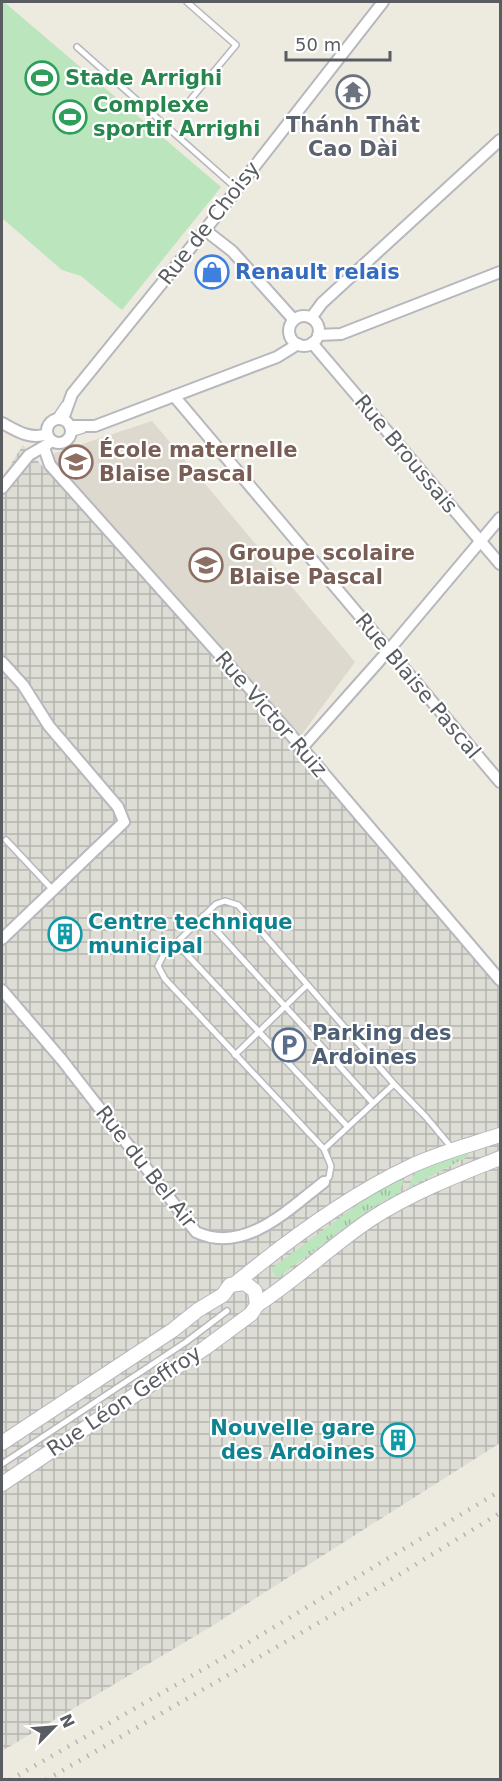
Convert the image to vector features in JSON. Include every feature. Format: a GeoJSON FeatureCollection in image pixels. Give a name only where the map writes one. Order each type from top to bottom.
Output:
{"type":"FeatureCollection","features":[{"type":"Feature","properties":{"kind":"street","name":"Rue de Choisy"},"geometry":{"type":"LineString","coordinates":[[48,441],[48,426],[64,425],[72,394],[205,230],[379,3]]}},
{"type":"Feature","properties":{"kind":"street"},"geometry":{"type":"LineString","coordinates":[[311,318],[322,303],[501,140]]}},
{"type":"Feature","properties":{"kind":"street"},"geometry":{"type":"LineString","coordinates":[[205,230],[232,250],[294,320]]}},
{"type":"Feature","properties":{"kind":"street"},"geometry":{"type":"LineString","coordinates":[[315,339],[317,325],[311,318],[302,316],[294,320],[289,333],[298,344],[308,345],[315,339],[341,334],[501,273]]}},
{"type":"Feature","properties":{"kind":"street","name":"Rue Broussais"},"geometry":{"type":"LineString","coordinates":[[315,339],[501,564]]}},
{"type":"Feature","properties":{"kind":"street"},"geometry":{"type":"LineString","coordinates":[[2,423],[25,435],[48,441],[64,441],[64,425],[95,426],[278,357],[298,344]]}},
{"type":"Feature","properties":{"kind":"street","name":"Rue Blaise Pascal"},"geometry":{"type":"LineString","coordinates":[[174,396],[501,782]]}},
{"type":"Feature","properties":{"kind":"street"},"geometry":{"type":"LineString","coordinates":[[2,488],[29,455],[48,441]]}},
{"type":"Feature","properties":{"kind":"street","name":"Rue Victor Ruiz"},"geometry":{"type":"LineString","coordinates":[[48,441],[50,465],[301,748],[501,980]]}},
{"type":"Feature","properties":{"kind":"street"},"geometry":{"type":"LineString","coordinates":[[301,748],[388,651],[501,518]]}},
{"type":"Feature","properties":{"kind":"street"},"geometry":{"type":"LineString","coordinates":[[2,662],[23,685],[49,726],[118,807],[124,822],[2,939]]}},
{"type":"Feature","properties":{"kind":"street","name":"Rue du Bel Air"},"geometry":{"type":"LineString","coordinates":[[2,990],[62,1060],[196,1232],[208,1238],[220,1239],[249,1233],[282,1215],[324,1182]]}},
{"type":"Feature","properties":{"kind":"street"},"geometry":{"type":"LineString","coordinates":[[236,1283],[352,1199],[410,1166],[501,1135]]}},
{"type":"Feature","properties":{"kind":"street"},"geometry":{"type":"LineString","coordinates":[[257,1305],[281,1289],[317,1258],[374,1218],[438,1183],[501,1158]]}},
{"type":"Feature","properties":{"kind":"street"},"geometry":{"type":"LineString","coordinates":[[236,1283],[245,1283],[253,1288],[257,1296],[257,1305]]}},
{"type":"Feature","properties":{"kind":"street","name":"Rue Léon Geffroy"},"geometry":{"type":"LineString","coordinates":[[2,1443],[164,1336],[198,1310],[223,1295],[230,1285],[236,1283]]}},
{"type":"Feature","properties":{"kind":"street","name":"Rue Léon Geffroy"},"geometry":{"type":"LineString","coordinates":[[2,1484],[205,1348],[255,1310],[257,1305]]}},
{"type":"Feature","properties":{"kind":"lane"},"geometry":{"type":"LineString","coordinates":[[187,2],[236,45],[191,99]]}},
{"type":"Feature","properties":{"kind":"lane"},"geometry":{"type":"LineString","coordinates":[[194,8],[200,2]]}},
{"type":"Feature","properties":{"kind":"lane"},"geometry":{"type":"LineString","coordinates":[[77,47],[237,189]]}},
{"type":"Feature","properties":{"kind":"lane"},"geometry":{"type":"LineString","coordinates":[[6,840],[52,889]]}},
{"type":"Feature","properties":{"kind":"lane"},"geometry":{"type":"LineString","coordinates":[[324,1182],[329,1177],[330,1166],[324,1149],[165,979],[158,966],[163,956],[216,904],[225,901],[238,905],[454,1151]]}},
{"type":"Feature","properties":{"kind":"lane"},"geometry":{"type":"LineString","coordinates":[[203,916],[373,1103]]}},
{"type":"Feature","properties":{"kind":"lane"},"geometry":{"type":"LineString","coordinates":[[176,943],[347,1126]]}},
{"type":"Feature","properties":{"kind":"lane"},"geometry":{"type":"LineString","coordinates":[[235,1055],[307,985]]}},
{"type":"Feature","properties":{"kind":"lane"},"geometry":{"type":"LineString","coordinates":[[324,1149],[394,1084]]}},
{"type":"Feature","properties":{"kind":"lane"},"geometry":{"type":"LineString","coordinates":[[2,1464],[186,1342],[227,1311]]}},
{"type":"Feature","properties":{"kind":"shaded area","name":"Groupe scolaire Blaise Pascal"},"geometry":{"type":"Polygon","coordinates":[[[152,421],[355,662],[297,741],[43,457],[152,421]]]}},
{"type":"Feature","properties":{"kind":"shaded area"},"geometry":{"type":"Polygon","coordinates":[[[23,445],[301,749],[500,980],[500,1443],[207,1629],[2,1751],[2,478],[23,445]]]}},
{"type":"Feature","properties":{"kind":"green space","name":"Stade Arrighi"},"geometry":{"type":"Polygon","coordinates":[[[2,2],[221,187],[122,310],[81,276],[62,270],[2,218],[2,2]]]}},
{"type":"Feature","properties":{"kind":"green space"},"geometry":{"type":"Polygon","coordinates":[[[468,1153],[469,1156],[408,1188],[416,1173],[427,1164],[468,1153]]]}},
{"type":"Feature","properties":{"kind":"green space"},"geometry":{"type":"Polygon","coordinates":[[[405,1176],[400,1192],[370,1209],[277,1278],[271,1269],[365,1199],[405,1176]]]}},
{"type":"Feature","properties":{"kind":"railway"},"geometry":{"type":"LineString","coordinates":[[10,1780],[221,1659],[500,1491]]}},
{"type":"Feature","properties":{"kind":"railway"},"geometry":{"type":"LineString","coordinates":[[46,1780],[346,1607],[500,1513]]}},
{"type":"Feature","properties":{"kind":"place","name":"Stade Arrighi"},"geometry":{"type":"Point","coordinates":[42,78]}},
{"type":"Feature","properties":{"kind":"place","name":"Thánh Thât Cao Dài"},"geometry":{"type":"Point","coordinates":[353,92]}},
{"type":"Feature","properties":{"kind":"place","name":"Complexe sportif Arrighi"},"geometry":{"type":"Point","coordinates":[70,117]}},
{"type":"Feature","properties":{"kind":"place","name":"Renault relais"},"geometry":{"type":"Point","coordinates":[212,272]}},
{"type":"Feature","properties":{"kind":"place","name":"École maternelle Blaise Pascal"},"geometry":{"type":"Point","coordinates":[76,462]}},
{"type":"Feature","properties":{"kind":"place","name":"Groupe scolaire Blaise Pascal"},"geometry":{"type":"Point","coordinates":[206,565]}},
{"type":"Feature","properties":{"kind":"place","name":"Centre technique municipal"},"geometry":{"type":"Point","coordinates":[65,934]}},
{"type":"Feature","properties":{"kind":"place","name":"Parking des Ardoines"},"geometry":{"type":"Point","coordinates":[289,1045]}},
{"type":"Feature","properties":{"kind":"place","name":"Nouvelle gare des Ardoines"},"geometry":{"type":"Point","coordinates":[398,1440]}}]}
